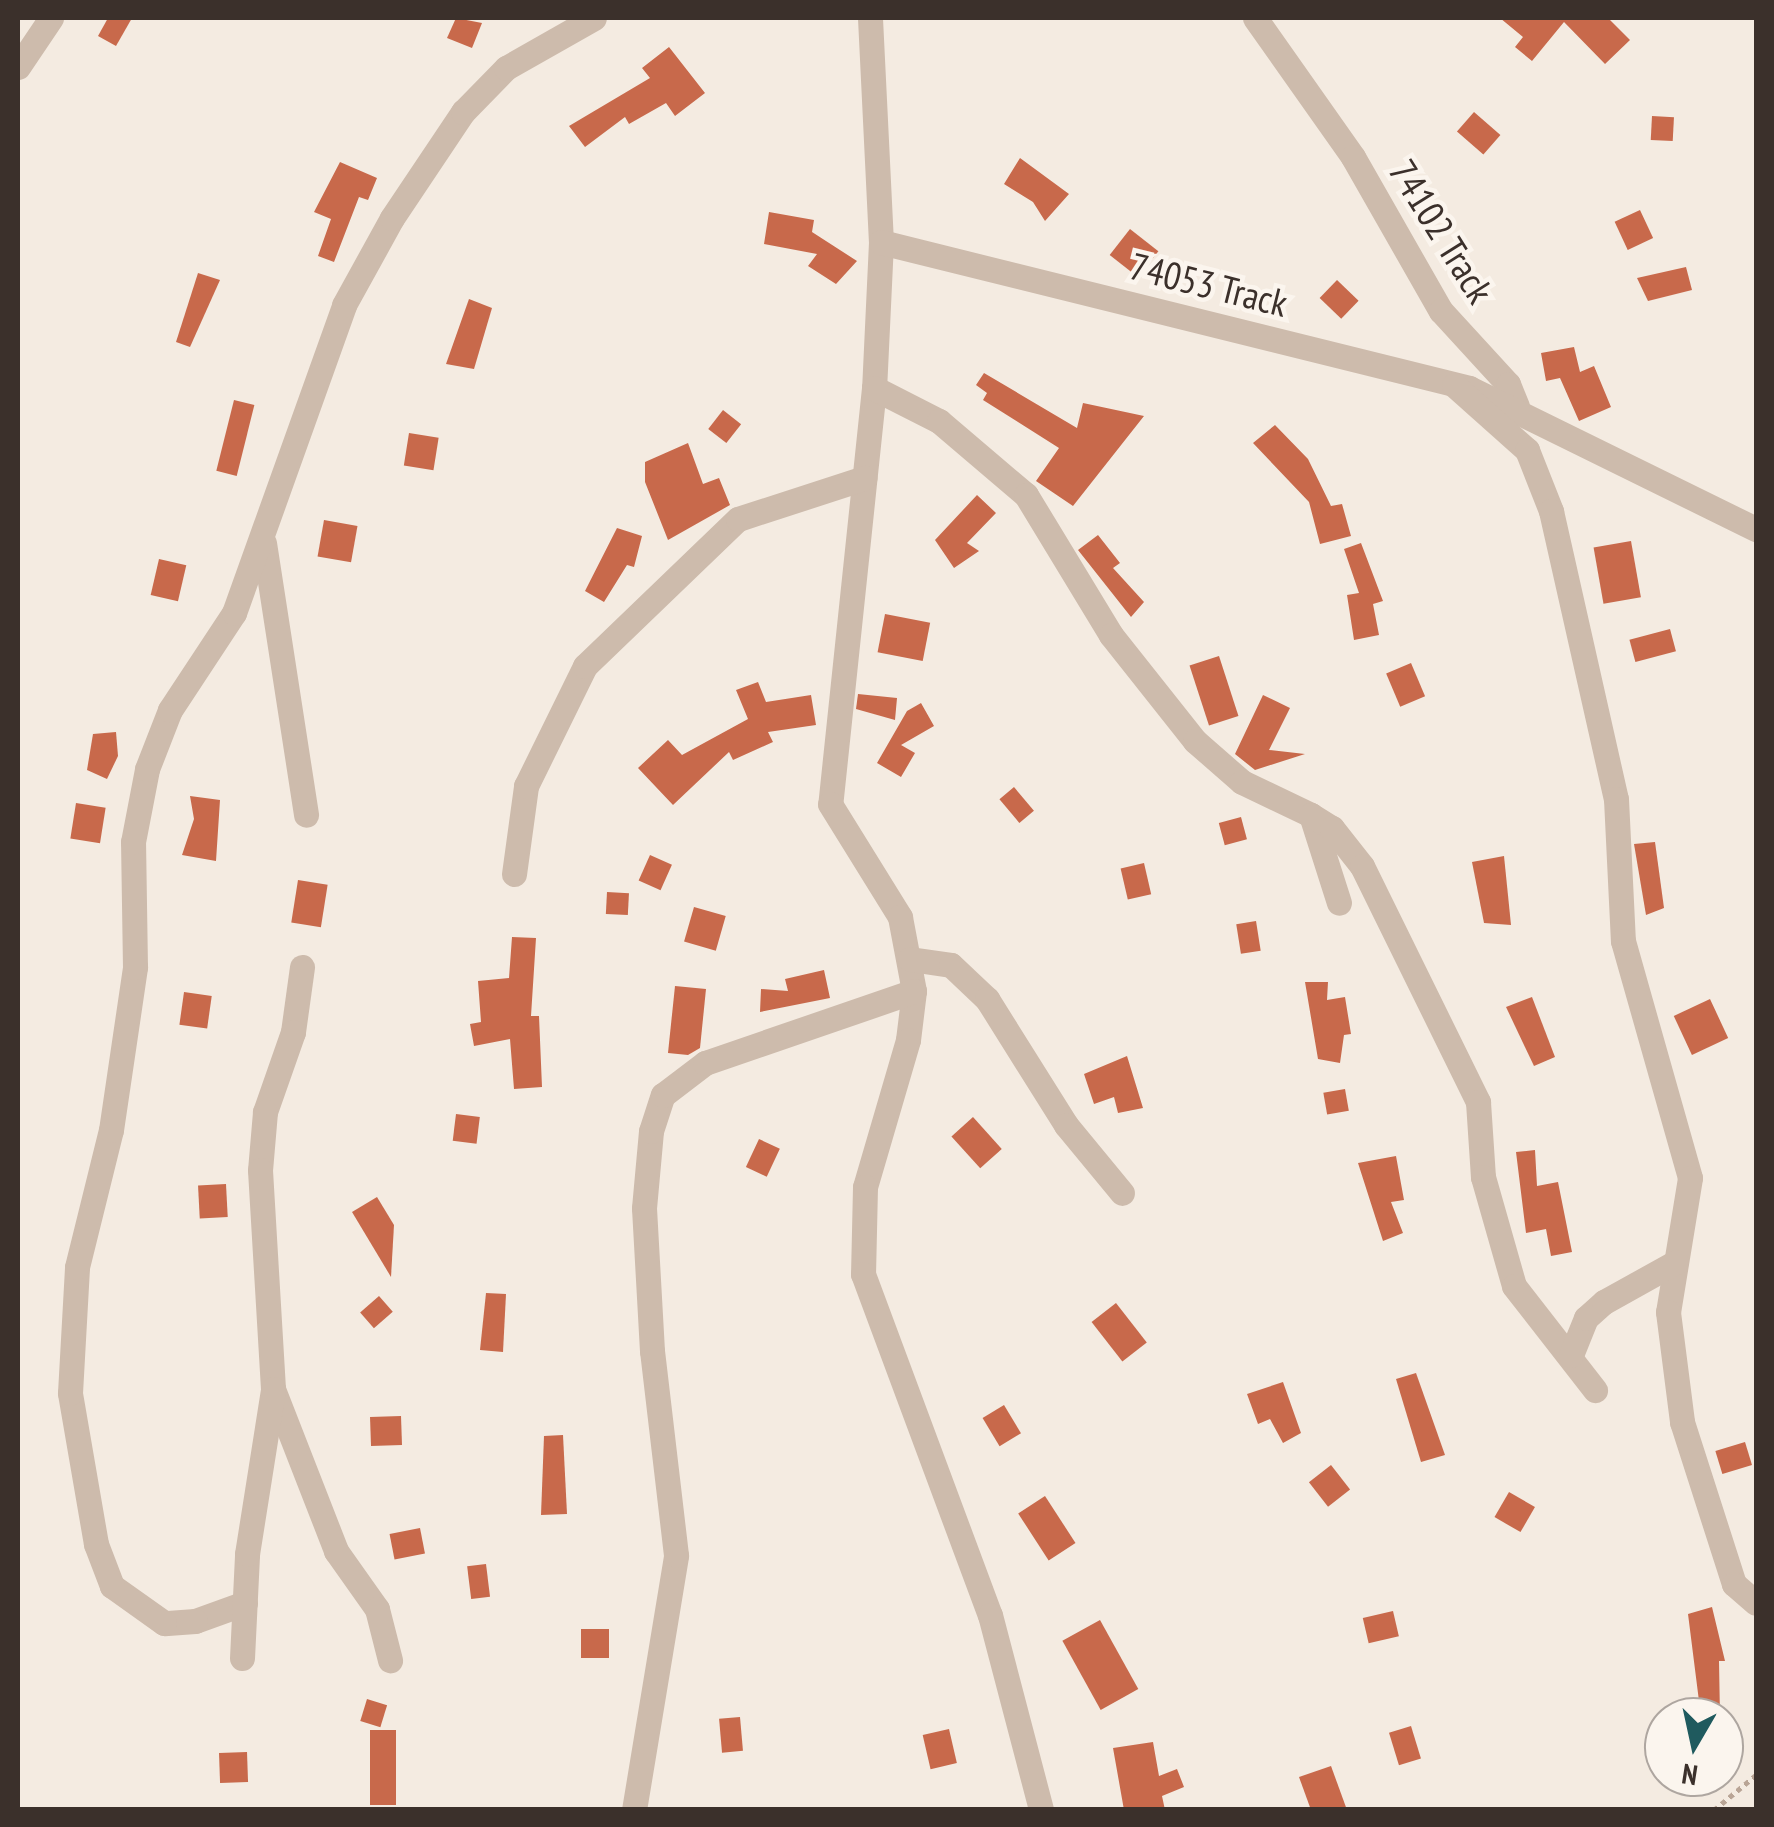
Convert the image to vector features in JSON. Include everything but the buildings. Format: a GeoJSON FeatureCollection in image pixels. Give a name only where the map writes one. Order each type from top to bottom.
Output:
{"type":"FeatureCollection","features":[{"type":"Feature","properties":{"kind":"street"},"geometry":{"type":"LineString","coordinates":[[18,67],[51,18]]}},
{"type":"Feature","properties":{"kind":"street"},"geometry":{"type":"LineString","coordinates":[[245,1602],[196,1622],[164,1623],[112,1586],[96,1544],[68,1344],[135,967],[133,842],[147,769],[170,710],[234,612],[264,538],[344,305],[392,218],[463,112],[506,68],[594,18]]}},
{"type":"Feature","properties":{"kind":"street"},"geometry":{"type":"LineString","coordinates":[[870,18],[880,242],[874,388],[830,804],[900,917],[914,991],[908,1040],[865,1187],[863,1274],[990,1615],[1040,1810]]}},
{"type":"Feature","properties":{"kind":"street","name":"74102 Track"},"geometry":{"type":"LineString","coordinates":[[1255,18],[1353,157],[1441,311],[1508,384],[1517,406],[1756,529]]}},
{"type":"Feature","properties":{"kind":"street","name":"74053 Track"},"geometry":{"type":"LineString","coordinates":[[880,242],[1454,386],[1517,406]]}},
{"type":"Feature","properties":{"kind":"street"},"geometry":{"type":"LineString","coordinates":[[1454,386],[1528,450],[1551,511],[1616,799],[1624,942],[1686,1150],[1690,1178],[1668,1312],[1682,1422],[1734,1584],[1756,1603]]}},
{"type":"Feature","properties":{"kind":"street"},"geometry":{"type":"LineString","coordinates":[[874,388],[938,420],[1026,495],[1111,634],[1196,741],[1242,782],[1332,828],[1362,866],[1400,935],[1478,1102],[1483,1177],[1514,1286],[1595,1390]]}},
{"type":"Feature","properties":{"kind":"street"},"geometry":{"type":"LineString","coordinates":[[514,874],[526,786],[585,666],[738,519],[864,478]]}},
{"type":"Feature","properties":{"kind":"street"},"geometry":{"type":"LineString","coordinates":[[264,538],[306,815]]}},
{"type":"Feature","properties":{"kind":"street"},"geometry":{"type":"LineString","coordinates":[[1311,815],[1338,903]]}},
{"type":"Feature","properties":{"kind":"street"},"geometry":{"type":"LineString","coordinates":[[910,959],[951,965],[986,1000],[1066,1125],[1122,1194]]}},
{"type":"Feature","properties":{"kind":"street"},"geometry":{"type":"LineString","coordinates":[[242,1658],[245,1602],[273,1389],[260,1170],[265,1112],[293,1032],[302,967]]}},
{"type":"Feature","properties":{"kind":"street"},"geometry":{"type":"LineString","coordinates":[[634,1810],[676,1555],[652,1351],[644,1208],[650,1131],[663,1094],[705,1063],[914,991]]}},
{"type":"Feature","properties":{"kind":"street"},"geometry":{"type":"LineString","coordinates":[[1571,1355],[1586,1318],[1604,1302],[1676,1262]]}},
{"type":"Feature","properties":{"kind":"street"},"geometry":{"type":"LineString","coordinates":[[273,1389],[336,1551],[377,1609],[390,1660]]}},
{"type":"Feature","properties":{"kind":"path"},"geometry":{"type":"LineString","coordinates":[[1714,1810],[1756,1775]]}}]}
